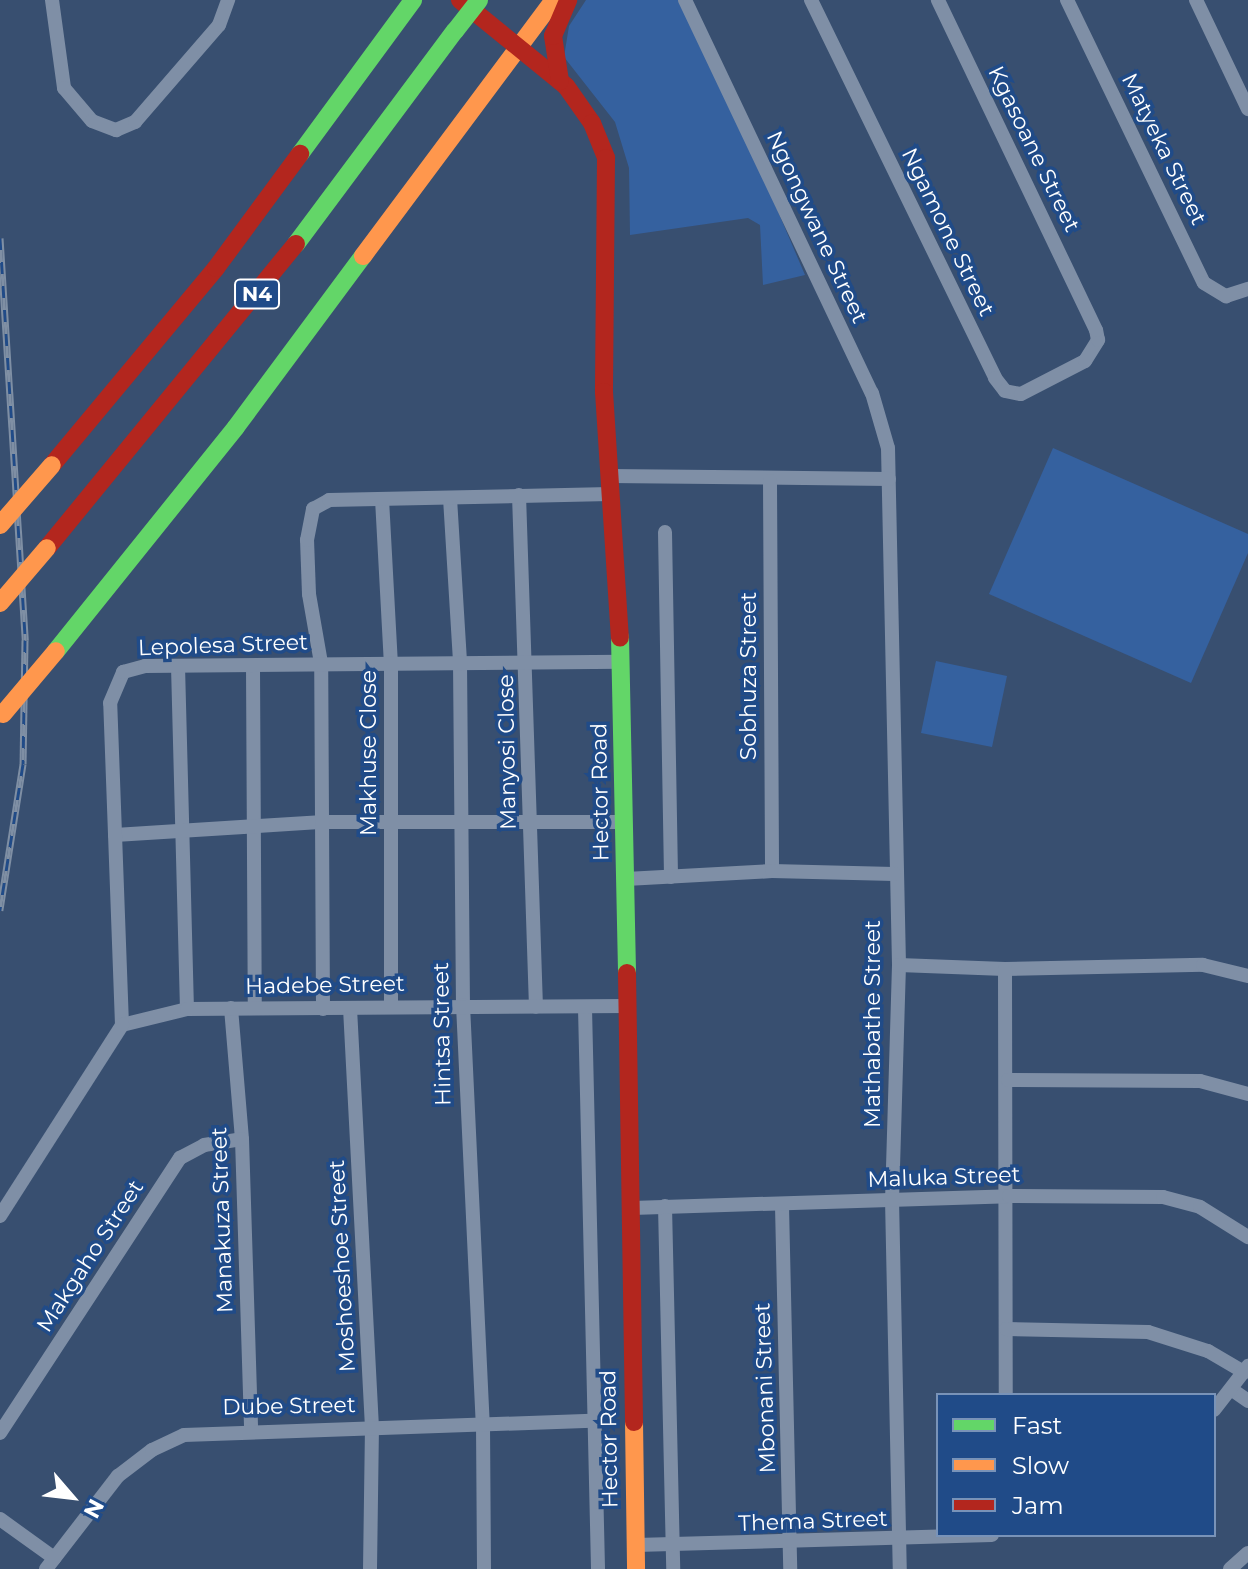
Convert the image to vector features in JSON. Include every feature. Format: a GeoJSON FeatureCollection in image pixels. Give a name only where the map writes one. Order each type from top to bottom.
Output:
{"type":"FeatureCollection","features":[{"type":"Feature","properties":{"kind":"main road","name":"N4"},"geometry":{"type":"LineString","coordinates":[[0,525],[216,268],[413,0]]}},
{"type":"Feature","properties":{"kind":"main road","name":"Hector Road"},"geometry":{"type":"LineString","coordinates":[[460,0],[520,45],[560,81],[592,123],[606,158],[609,485],[622,662],[636,1569]]}},
{"type":"Feature","properties":{"kind":"main road","name":"N4"},"geometry":{"type":"LineString","coordinates":[[0,603],[268,281],[479,0]]}},
{"type":"Feature","properties":{"kind":"main road"},"geometry":{"type":"LineString","coordinates":[[2,716],[236,427],[554,0]]}},
{"type":"Feature","properties":{"kind":"main road"},"geometry":{"type":"LineString","coordinates":[[560,81],[553,36],[568,0]]}},
{"type":"Feature","properties":{"kind":"street"},"geometry":{"type":"LineString","coordinates":[[52,0],[64,88],[92,121],[116,130],[135,122],[219,25],[228,0]]}},
{"type":"Feature","properties":{"kind":"street","name":"Ngongwane Street"},"geometry":{"type":"LineString","coordinates":[[685,0],[872,393],[885,429],[889,479]]}},
{"type":"Feature","properties":{"kind":"street","name":"Ngamone Street"},"geometry":{"type":"LineString","coordinates":[[811,0],[999,385],[1012,393],[1029,392],[1093,352],[1098,340],[1091,317]]}},
{"type":"Feature","properties":{"kind":"street","name":"Kgasoane Street"},"geometry":{"type":"LineString","coordinates":[[938,0],[1091,317]]}},
{"type":"Feature","properties":{"kind":"street","name":"Matyeka Street"},"geometry":{"type":"LineString","coordinates":[[1067,0],[1204,283],[1214,292],[1243,292]]}},
{"type":"Feature","properties":{"kind":"street"},"geometry":{"type":"LineString","coordinates":[[1196,0],[1248,109]]}},
{"type":"Feature","properties":{"kind":"street","name":"Lepolesa Street"},"geometry":{"type":"LineString","coordinates":[[122,1025],[111,692],[123,672],[134,667],[253,667],[321,663],[309,594],[307,540],[313,509],[329,500],[519,495],[609,485],[889,479]]}},
{"type":"Feature","properties":{"kind":"street","name":"Mathabathe Street"},"geometry":{"type":"LineString","coordinates":[[889,479],[894,874],[899,965],[892,1199],[900,1569]]}},
{"type":"Feature","properties":{"kind":"street","name":"Sobhuza Street"},"geometry":{"type":"LineString","coordinates":[[770,481],[772,871]]}},
{"type":"Feature","properties":{"kind":"street","name":"Manyosi Close"},"geometry":{"type":"LineString","coordinates":[[519,495],[527,661],[536,1007]]}},
{"type":"Feature","properties":{"kind":"street","name":"Hintsa Street"},"geometry":{"type":"LineString","coordinates":[[450,498],[460,662],[463,1005],[483,1425],[484,1569]]}},
{"type":"Feature","properties":{"kind":"street","name":"Makhuse Close"},"geometry":{"type":"LineString","coordinates":[[382,499],[391,663],[391,1006]]}},
{"type":"Feature","properties":{"kind":"street"},"geometry":{"type":"LineString","coordinates":[[665,532],[671,877]]}},
{"type":"Feature","properties":{"kind":"street"},"geometry":{"type":"LineString","coordinates":[[323,1009],[321,663],[622,662]]}},
{"type":"Feature","properties":{"kind":"street"},"geometry":{"type":"LineString","coordinates":[[178,666],[187,1009]]}},
{"type":"Feature","properties":{"kind":"street"},"geometry":{"type":"LineString","coordinates":[[253,667],[255,1007]]}},
{"type":"Feature","properties":{"kind":"street"},"geometry":{"type":"LineString","coordinates":[[115,835],[324,822],[624,822]]}},
{"type":"Feature","properties":{"kind":"street"},"geometry":{"type":"LineString","coordinates":[[626,879],[772,871],[894,874]]}},
{"type":"Feature","properties":{"kind":"street"},"geometry":{"type":"LineString","coordinates":[[899,965],[1005,969],[1203,965],[1248,976]]}},
{"type":"Feature","properties":{"kind":"street"},"geometry":{"type":"LineString","coordinates":[[1005,969],[1009,1196],[1006,1393]]}},
{"type":"Feature","properties":{"kind":"street","name":"Hadebe Street"},"geometry":{"type":"LineString","coordinates":[[122,1025],[187,1009],[627,1006]]}},
{"type":"Feature","properties":{"kind":"street","name":"Manakuza Street"},"geometry":{"type":"LineString","coordinates":[[231,1008],[242,1139],[251,1430]]}},
{"type":"Feature","properties":{"kind":"street","name":"Moshoeshoe Street"},"geometry":{"type":"LineString","coordinates":[[350,1008],[372,1426],[370,1569]]}},
{"type":"Feature","properties":{"kind":"street","name":"Hector Road"},"geometry":{"type":"LineString","coordinates":[[585,1008],[592,1421],[598,1569]]}},
{"type":"Feature","properties":{"kind":"street"},"geometry":{"type":"LineString","coordinates":[[0,1216],[122,1025]]}},
{"type":"Feature","properties":{"kind":"street"},"geometry":{"type":"LineString","coordinates":[[1008,1080],[1200,1081],[1248,1094]]}},
{"type":"Feature","properties":{"kind":"street","name":"Makgaho Street"},"geometry":{"type":"LineString","coordinates":[[0,1433],[180,1158],[204,1145],[242,1139]]}},
{"type":"Feature","properties":{"kind":"street","name":"Maluka Street"},"geometry":{"type":"LineString","coordinates":[[632,1208],[782,1206],[1009,1196],[1183,1200],[1248,1237]]}},
{"type":"Feature","properties":{"kind":"street"},"geometry":{"type":"LineString","coordinates":[[665,1206],[673,1569]]}},
{"type":"Feature","properties":{"kind":"street","name":"Mbonani Street"},"geometry":{"type":"LineString","coordinates":[[782,1206],[790,1569]]}},
{"type":"Feature","properties":{"kind":"street"},"geometry":{"type":"LineString","coordinates":[[1006,1329],[1148,1332],[1208,1351],[1246,1369],[1216,1408]]}},
{"type":"Feature","properties":{"kind":"street"},"geometry":{"type":"LineString","coordinates":[[1231,1389],[1248,1401]]}},
{"type":"Feature","properties":{"kind":"street","name":"Dube Street"},"geometry":{"type":"LineString","coordinates":[[50,1563],[118,1476],[152,1450],[184,1435],[251,1430],[592,1421]]}},
{"type":"Feature","properties":{"kind":"street"},"geometry":{"type":"LineString","coordinates":[[0,1519],[50,1563]]}},
{"type":"Feature","properties":{"kind":"street","name":"Thema Street"},"geometry":{"type":"LineString","coordinates":[[636,1545],[672,1547],[954,1537]]}},
{"type":"Feature","properties":{"kind":"street"},"geometry":{"type":"LineString","coordinates":[[1230,1569],[1248,1553]]}},
{"type":"Feature","properties":{"kind":"shaded area"},"geometry":{"type":"Polygon","coordinates":[[[586,0],[688,0],[805,275],[763,285],[760,225],[748,218],[630,235],[629,168],[615,122],[564,57],[569,26],[586,0]]]}},
{"type":"Feature","properties":{"kind":"shaded area"},"geometry":{"type":"Polygon","coordinates":[[[1053,448],[1248,534],[1248,553],[1191,683],[989,594],[1053,448]]]}},
{"type":"Feature","properties":{"kind":"shaded area"},"geometry":{"type":"Polygon","coordinates":[[[936,661],[1007,676],[992,747],[921,733],[936,661]]]}},
{"type":"Feature","properties":{"kind":"railway"},"geometry":{"type":"LineString","coordinates":[[0,238],[25,640],[23,764],[0,910]]}},
{"type":"Feature","properties":{"kind":"traffic: fast"},"geometry":{"type":"LineString","coordinates":[[300,154],[413,0]]}},
{"type":"Feature","properties":{"kind":"traffic: fast"},"geometry":{"type":"LineString","coordinates":[[455,31],[479,0]]}},
{"type":"Feature","properties":{"kind":"traffic: fast"},"geometry":{"type":"LineString","coordinates":[[296,244],[455,31]]}},
{"type":"Feature","properties":{"kind":"traffic: fast"},"geometry":{"type":"LineString","coordinates":[[56,651],[236,427],[363,256]]}},
{"type":"Feature","properties":{"kind":"traffic: fast"},"geometry":{"type":"LineString","coordinates":[[620,637],[627,973]]}},
{"type":"Feature","properties":{"kind":"traffic: slow"},"geometry":{"type":"LineString","coordinates":[[363,256],[554,0]]}},
{"type":"Feature","properties":{"kind":"traffic: slow"},"geometry":{"type":"LineString","coordinates":[[0,525],[52,465]]}},
{"type":"Feature","properties":{"kind":"traffic: slow"},"geometry":{"type":"LineString","coordinates":[[0,603],[47,548]]}},
{"type":"Feature","properties":{"kind":"traffic: slow"},"geometry":{"type":"LineString","coordinates":[[3,714],[56,651]]}},
{"type":"Feature","properties":{"kind":"traffic: slow"},"geometry":{"type":"LineString","coordinates":[[634,1422],[636,1569]]}},
{"type":"Feature","properties":{"kind":"traffic: jam"},"geometry":{"type":"LineString","coordinates":[[460,0],[566,86],[592,123],[606,158],[604,392],[620,637]]}},
{"type":"Feature","properties":{"kind":"traffic: jam"},"geometry":{"type":"LineString","coordinates":[[560,81],[553,36],[568,0]]}},
{"type":"Feature","properties":{"kind":"traffic: jam"},"geometry":{"type":"LineString","coordinates":[[52,465],[216,268],[300,154]]}},
{"type":"Feature","properties":{"kind":"traffic: jam"},"geometry":{"type":"LineString","coordinates":[[47,548],[296,244]]}},
{"type":"Feature","properties":{"kind":"traffic: jam"},"geometry":{"type":"LineString","coordinates":[[627,973],[634,1422]]}}]}
